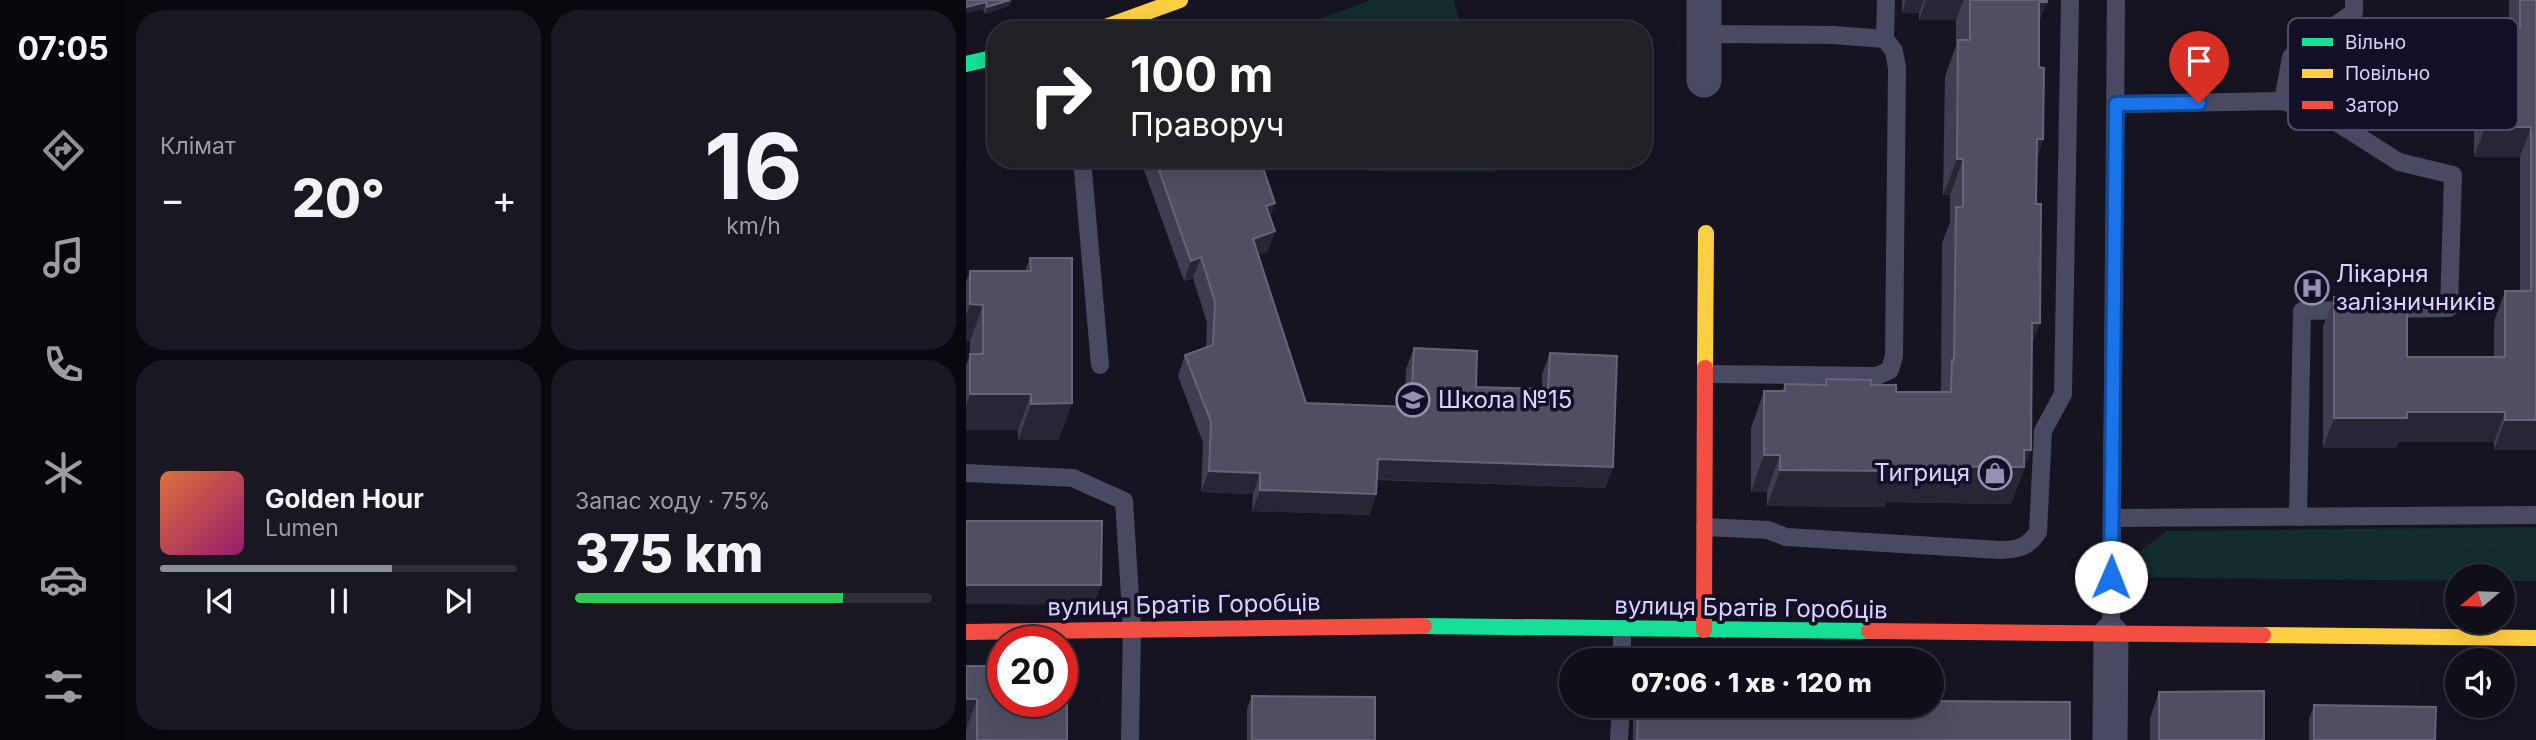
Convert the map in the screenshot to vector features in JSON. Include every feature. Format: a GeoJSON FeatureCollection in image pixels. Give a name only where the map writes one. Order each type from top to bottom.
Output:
{"type":"FeatureCollection","features":[{"type":"Feature","properties":{"kind":"street"},"geometry":{"type":"LineString","coordinates":[[1122,21],[1180,0]]}},
{"type":"Feature","properties":{"kind":"street"},"geometry":{"type":"LineString","coordinates":[[1704,17],[1704,80]]}},
{"type":"Feature","properties":{"kind":"street"},"geometry":{"type":"LineString","coordinates":[[966,65],[987,59]]}},
{"type":"Feature","properties":{"kind":"street"},"geometry":{"type":"LineString","coordinates":[[1704,630],[1706,233]]}},
{"type":"Feature","properties":{"kind":"street","name":"вулиця Братів Горобців"},"geometry":{"type":"LineString","coordinates":[[966,632],[1380,626],[2536,638]]}},
{"type":"Feature","properties":{"kind":"street"},"geometry":{"type":"LineString","coordinates":[[2110,634],[2110,740]]}},
{"type":"Feature","properties":{"kind":"lane"},"geometry":{"type":"LineString","coordinates":[[1706,374],[1877,376],[1890,370],[1894,356],[1897,68],[1894,51],[1885,39],[1886,0]]}},
{"type":"Feature","properties":{"kind":"lane"},"geometry":{"type":"LineString","coordinates":[[1705,527],[1768,530],[1786,537],[2000,550],[2018,550],[2031,542],[2038,532],[2043,431],[2063,394],[2070,0]]}},
{"type":"Feature","properties":{"kind":"lane"},"geometry":{"type":"LineString","coordinates":[[2110,634],[2116,0]]}},
{"type":"Feature","properties":{"kind":"lane"},"geometry":{"type":"LineString","coordinates":[[2346,18],[2354,12],[2354,0]]}},
{"type":"Feature","properties":{"kind":"lane"},"geometry":{"type":"LineString","coordinates":[[1704,17],[1833,35],[1885,39]]}},
{"type":"Feature","properties":{"kind":"lane"},"geometry":{"type":"LineString","coordinates":[[2283,102],[2288,74]]}},
{"type":"Feature","properties":{"kind":"lane"},"geometry":{"type":"LineString","coordinates":[[2116,104],[2288,104]]}},
{"type":"Feature","properties":{"kind":"lane"},"geometry":{"type":"LineString","coordinates":[[2298,517],[2302,311],[2449,308],[2453,175],[2399,162],[2349,130]]}},
{"type":"Feature","properties":{"kind":"lane"},"geometry":{"type":"LineString","coordinates":[[1083,168],[1101,365]]}},
{"type":"Feature","properties":{"kind":"lane"},"geometry":{"type":"LineString","coordinates":[[966,473],[1073,478],[1124,501],[1132,628],[1130,740]]}},
{"type":"Feature","properties":{"kind":"lane"},"geometry":{"type":"LineString","coordinates":[[2112,518],[2536,515]]}},
{"type":"Feature","properties":{"kind":"lane"},"geometry":{"type":"LineString","coordinates":[[1622,629],[1622,648]]}},
{"type":"Feature","properties":{"kind":"lane"},"geometry":{"type":"LineString","coordinates":[[1619,740],[1620,718]]}},
{"type":"Feature","properties":{"kind":"green space"},"geometry":{"type":"Polygon","coordinates":[[[1371,0],[1454,0],[1459,21],[1314,21],[1371,0]]]}},
{"type":"Feature","properties":{"kind":"green space"},"geometry":{"type":"Polygon","coordinates":[[[1366,168],[1495,168],[1496,172],[1367,171],[1366,168]]]}},
{"type":"Feature","properties":{"kind":"green space"},"geometry":{"type":"Polygon","coordinates":[[[2536,527],[2536,581],[2515,581],[2515,564],[2445,564],[2445,581],[2124,577],[2127,560],[2167,531],[2536,527]]]}},
{"type":"Feature","properties":{"kind":"building"},"geometry":{"type":"Polygon","coordinates":[[[966,0],[1010,0],[987,7],[986,2],[966,7],[966,0]]]}},
{"type":"Feature","properties":{"kind":"building"},"geometry":{"type":"Polygon","coordinates":[[[1970,0],[2047,0],[2039,2],[2039,67],[2044,68],[2043,139],[2037,139],[2036,204],[2041,204],[2040,323],[2032,323],[2031,450],[2024,450],[2024,467],[1898,466],[1898,471],[1780,470],[1780,455],[1764,455],[1764,391],[1785,391],[1785,384],[1826,385],[1826,379],[1871,380],[1871,385],[1896,385],[1896,392],[1951,392],[1954,360],[1956,207],[1963,207],[1963,159],[1957,159],[1958,40],[1970,40],[1970,0]]]}},
{"type":"Feature","properties":{"kind":"building"},"geometry":{"type":"Polygon","coordinates":[[[2520,0],[2536,0],[2536,420],[2505,420],[2505,412],[2407,412],[2407,418],[2334,418],[2334,297],[2407,297],[2407,357],[2505,357],[2505,291],[2531,291],[2531,127],[2518,127],[2520,0]]]}},
{"type":"Feature","properties":{"kind":"building"},"geometry":{"type":"Polygon","coordinates":[[[1158,168],[1263,168],[1275,203],[1266,206],[1275,231],[1253,239],[1306,403],[1411,407],[1414,348],[1477,351],[1476,387],[1548,389],[1550,353],[1617,356],[1613,467],[1378,459],[1376,494],[1260,490],[1260,473],[1209,471],[1211,422],[1185,355],[1213,345],[1215,302],[1201,257],[1191,261],[1158,168]]]}},
{"type":"Feature","properties":{"kind":"building"},"geometry":{"type":"Polygon","coordinates":[[[1030,258],[1072,258],[1072,403],[1031,404],[1031,394],[970,394],[970,354],[983,354],[983,305],[970,304],[970,271],[1031,271],[1030,258]]]}},
{"type":"Feature","properties":{"kind":"building"},"geometry":{"type":"Polygon","coordinates":[[[966,521],[1102,521],[1101,585],[966,585],[966,521]]]}},
{"type":"Feature","properties":{"kind":"building"},"geometry":{"type":"Polygon","coordinates":[[[966,666],[987,666],[987,717],[1067,717],[1067,740],[977,740],[977,699],[966,699],[966,666]]]}},
{"type":"Feature","properties":{"kind":"building"},"geometry":{"type":"Polygon","coordinates":[[[2264,691],[2264,740],[2159,740],[2159,692],[2264,691]]]}},
{"type":"Feature","properties":{"kind":"building"},"geometry":{"type":"Polygon","coordinates":[[[1252,696],[1375,697],[1375,740],[1252,740],[1252,696]]]}},
{"type":"Feature","properties":{"kind":"building"},"geometry":{"type":"Polygon","coordinates":[[[1944,701],[2070,702],[2070,740],[1637,740],[1638,718],[1944,718],[1944,701]]]}},
{"type":"Feature","properties":{"kind":"building"},"geometry":{"type":"Polygon","coordinates":[[[2314,705],[2436,707],[2435,740],[2314,740],[2314,705]]]}},
{"type":"Feature","properties":{"kind":"traffic: fast"},"geometry":{"type":"LineString","coordinates":[[966,64],[987,59]]}},
{"type":"Feature","properties":{"kind":"traffic: fast"},"geometry":{"type":"LineString","coordinates":[[1424,626],[1869,631]]}},
{"type":"Feature","properties":{"kind":"traffic: slow"},"geometry":{"type":"LineString","coordinates":[[1122,21],[1180,0]]}},
{"type":"Feature","properties":{"kind":"traffic: slow"},"geometry":{"type":"LineString","coordinates":[[1705,368],[1706,233]]}},
{"type":"Feature","properties":{"kind":"traffic: slow"},"geometry":{"type":"LineString","coordinates":[[2263,635],[2536,638]]}},
{"type":"Feature","properties":{"kind":"traffic: jam"},"geometry":{"type":"LineString","coordinates":[[1704,630],[1705,368]]}},
{"type":"Feature","properties":{"kind":"traffic: jam"},"geometry":{"type":"LineString","coordinates":[[966,632],[1424,626]]}},
{"type":"Feature","properties":{"kind":"traffic: jam"},"geometry":{"type":"LineString","coordinates":[[1869,631],[2263,635]]}},
{"type":"Feature","properties":{"kind":"place","name":"Лікарня залізничників"},"geometry":{"type":"Point","coordinates":[2312,288]}},
{"type":"Feature","properties":{"kind":"place","name":"Школа №15"},"geometry":{"type":"Point","coordinates":[1413,400]}},
{"type":"Feature","properties":{"kind":"place","name":"Тигриця"},"geometry":{"type":"Point","coordinates":[1995,473]}},
{"type":"Feature","properties":{"kind":"route"},"geometry":{"type":"LineString","coordinates":[[2111,577],[2116,104],[2199,103]]}}]}
